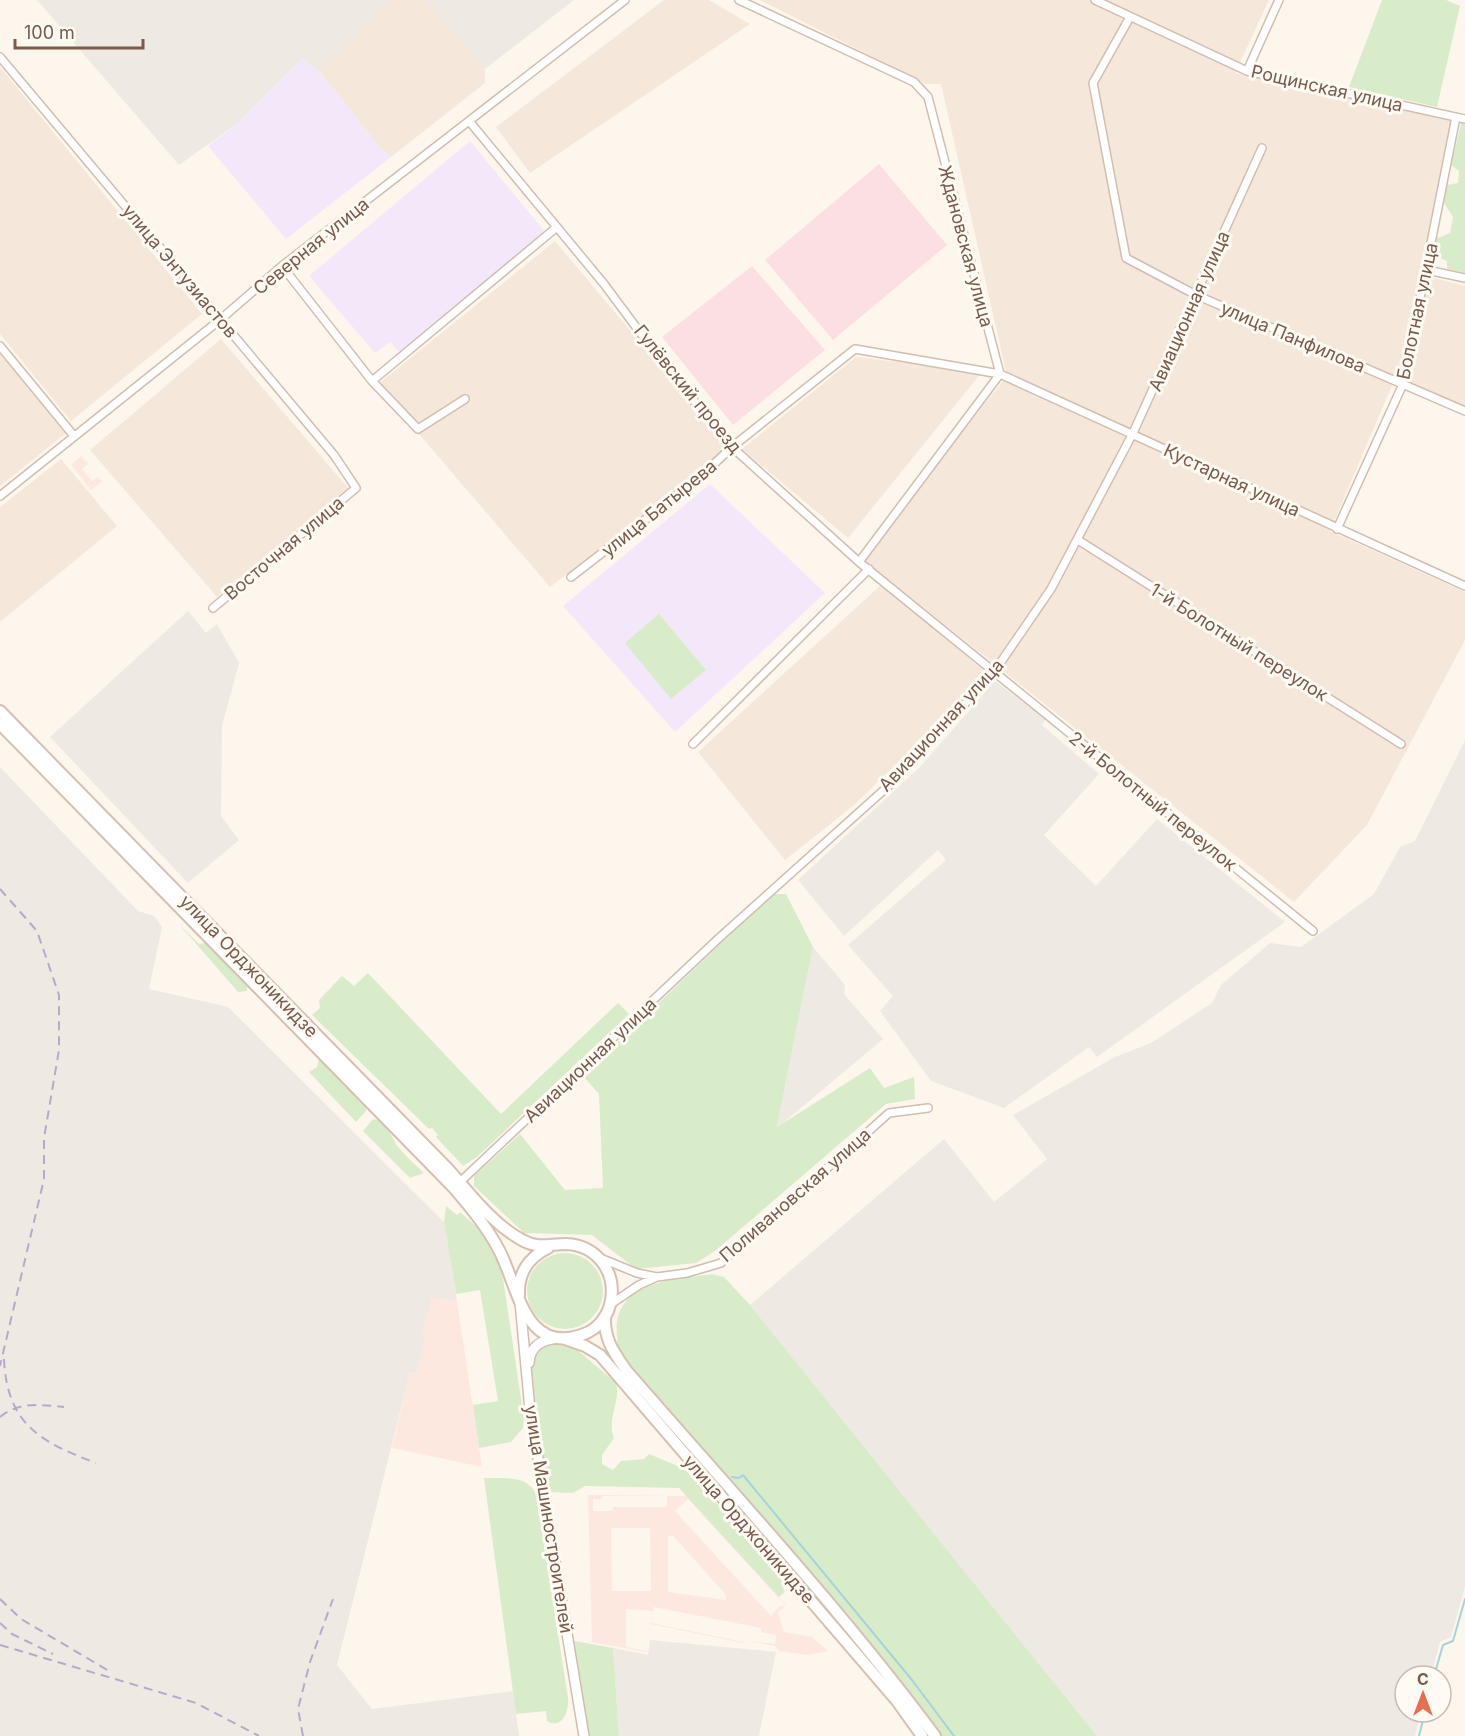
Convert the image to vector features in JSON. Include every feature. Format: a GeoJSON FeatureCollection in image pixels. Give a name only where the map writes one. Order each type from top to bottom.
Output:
{"type":"FeatureCollection","features":[{"type":"Feature","properties":{"kind":"main road","name":"улица Орджоникидзе"},"geometry":{"type":"LineString","coordinates":[[0,711],[460,1182],[492,1225]]}},
{"type":"Feature","properties":{"kind":"main road","name":"улица Орджоникидзе"},"geometry":{"type":"LineString","coordinates":[[0,724],[492,1225]]}},
{"type":"Feature","properties":{"kind":"main road"},"geometry":{"type":"LineString","coordinates":[[492,1225],[534,1247],[576,1245],[598,1257],[611,1279],[611,1304],[605,1316],[587,1333],[562,1338],[550,1336],[530,1322],[519,1301],[492,1225]]}},
{"type":"Feature","properties":{"kind":"main road"},"geometry":{"type":"LineString","coordinates":[[519,1301],[519,1287],[525,1268],[539,1252],[551,1246]]}},
{"type":"Feature","properties":{"kind":"main road","name":"улица Орджоникидзе"},"geometry":{"type":"LineString","coordinates":[[605,1316],[605,1333],[610,1348],[626,1370],[802,1573],[904,1694],[935,1736]]}},
{"type":"Feature","properties":{"kind":"main road","name":"улица Орджоникидзе"},"geometry":{"type":"LineString","coordinates":[[562,1338],[585,1346],[600,1355],[890,1693],[922,1736]]}},
{"type":"Feature","properties":{"kind":"street","name":"Северная улица"},"geometry":{"type":"LineString","coordinates":[[0,496],[221,319],[282,266],[626,0]]}},
{"type":"Feature","properties":{"kind":"street","name":"Ждановская улица"},"geometry":{"type":"LineString","coordinates":[[739,0],[914,82],[928,97],[1000,374]]}},
{"type":"Feature","properties":{"kind":"street","name":"Рощинская улица"},"geometry":{"type":"LineString","coordinates":[[1095,0],[1247,71],[1465,119]]}},
{"type":"Feature","properties":{"kind":"street"},"geometry":{"type":"LineString","coordinates":[[1247,71],[1279,0]]}},
{"type":"Feature","properties":{"kind":"street","name":"улица Панфилова"},"geometry":{"type":"LineString","coordinates":[[1130,17],[1093,83],[1125,258],[1196,295],[1465,411]]}},
{"type":"Feature","properties":{"kind":"street","name":"улица Энтузиастов"},"geometry":{"type":"LineString","coordinates":[[0,57],[334,455],[356,488]]}},
{"type":"Feature","properties":{"kind":"street","name":"Болотная улица"},"geometry":{"type":"LineString","coordinates":[[1337,529],[1403,384],[1456,117]]}},
{"type":"Feature","properties":{"kind":"street","name":"Гулёвский проезд"},"geometry":{"type":"LineString","coordinates":[[469,121],[557,227],[732,447],[859,561],[994,672]]}},
{"type":"Feature","properties":{"kind":"street","name":"Авиационная улица"},"geometry":{"type":"LineString","coordinates":[[460,1182],[718,938],[894,780],[994,672],[1051,589],[1133,433],[1262,148]]}},
{"type":"Feature","properties":{"kind":"street"},"geometry":{"type":"LineString","coordinates":[[372,381],[557,227]]}},
{"type":"Feature","properties":{"kind":"street"},"geometry":{"type":"LineString","coordinates":[[282,266],[372,381],[418,429],[465,399]]}},
{"type":"Feature","properties":{"kind":"street"},"geometry":{"type":"LineString","coordinates":[[1427,270],[1465,278]]}},
{"type":"Feature","properties":{"kind":"street"},"geometry":{"type":"LineString","coordinates":[[0,346],[74,436]]}},
{"type":"Feature","properties":{"kind":"street","name":"улица Батырева"},"geometry":{"type":"LineString","coordinates":[[571,577],[699,478],[732,447],[855,349],[1000,374]]}},
{"type":"Feature","properties":{"kind":"street","name":"Кустарная улица"},"geometry":{"type":"LineString","coordinates":[[1000,374],[1465,586]]}},
{"type":"Feature","properties":{"kind":"street"},"geometry":{"type":"LineString","coordinates":[[859,561],[1000,374]]}},
{"type":"Feature","properties":{"kind":"street","name":"Восточная улица"},"geometry":{"type":"LineString","coordinates":[[213,608],[356,488]]}},
{"type":"Feature","properties":{"kind":"street","name":"1-й Болотный переулок"},"geometry":{"type":"LineString","coordinates":[[1078,540],[1401,744]]}},
{"type":"Feature","properties":{"kind":"street"},"geometry":{"type":"LineString","coordinates":[[693,744],[870,569]]}},
{"type":"Feature","properties":{"kind":"street","name":"2-й Болотный переулок"},"geometry":{"type":"LineString","coordinates":[[994,672],[1313,931]]}},
{"type":"Feature","properties":{"kind":"street","name":"Поливановская улица"},"geometry":{"type":"LineString","coordinates":[[657,1277],[687,1273],[721,1263],[889,1113],[928,1108]]}},
{"type":"Feature","properties":{"kind":"street"},"geometry":{"type":"LineString","coordinates":[[598,1257],[637,1273],[657,1277]]}},
{"type":"Feature","properties":{"kind":"street"},"geometry":{"type":"LineString","coordinates":[[611,1304],[639,1285],[657,1277]]}},
{"type":"Feature","properties":{"kind":"street","name":"улица Машиностроителей"},"geometry":{"type":"LineString","coordinates":[[519,1301],[530,1410],[584,1736]]}},
{"type":"Feature","properties":{"kind":"street"},"geometry":{"type":"LineString","coordinates":[[530,1410],[530,1352],[536,1345],[562,1338]]}},
{"type":"Feature","properties":{"kind":"shaded area"},"geometry":{"type":"Polygon","coordinates":[[[37,0],[389,0],[320,72],[302,59],[237,124],[179,165],[37,0]]]}},
{"type":"Feature","properties":{"kind":"shaded area"},"geometry":{"type":"Polygon","coordinates":[[[389,0],[425,0],[485,69],[485,83],[391,157],[376,143],[320,72],[389,0]]]}},
{"type":"Feature","properties":{"kind":"shaded area"},"geometry":{"type":"Polygon","coordinates":[[[425,0],[574,0],[485,69],[425,0]]]}},
{"type":"Feature","properties":{"kind":"shaded area"},"geometry":{"type":"Polygon","coordinates":[[[664,0],[709,0],[750,24],[530,173],[496,127],[664,0]]]}},
{"type":"Feature","properties":{"kind":"shaded area"},"geometry":{"type":"Polygon","coordinates":[[[760,0],[1269,0],[1235,73],[1451,121],[1422,275],[1465,286],[1465,409],[1396,376],[1330,531],[1465,592],[1465,640],[1367,825],[1294,902],[861,558],[1007,376],[941,84],[926,84],[760,0]]]}},
{"type":"Feature","properties":{"kind":"shaded area"},"geometry":{"type":"Polygon","coordinates":[[[302,59],[320,72],[376,143],[391,157],[286,239],[208,146],[237,124],[302,59]]]}},
{"type":"Feature","properties":{"kind":"shaded area"},"geometry":{"type":"Polygon","coordinates":[[[0,67],[202,314],[71,421],[0,334],[0,67]]]}},
{"type":"Feature","properties":{"kind":"shaded area"},"geometry":{"type":"Polygon","coordinates":[[[470,141],[545,232],[400,353],[390,342],[375,353],[309,276],[470,141]]]}},
{"type":"Feature","properties":{"kind":"shaded area"},"geometry":{"type":"Polygon","coordinates":[[[879,164],[947,245],[833,340],[765,260],[879,164]]]}},
{"type":"Feature","properties":{"kind":"shaded area"},"geometry":{"type":"Polygon","coordinates":[[[555,241],[730,449],[550,587],[377,385],[555,241]]]}},
{"type":"Feature","properties":{"kind":"shaded area"},"geometry":{"type":"Polygon","coordinates":[[[752,266],[825,350],[733,425],[662,337],[752,266]]]}},
{"type":"Feature","properties":{"kind":"shaded area"},"geometry":{"type":"Polygon","coordinates":[[[221,339],[348,488],[217,597],[90,450],[221,339]]]}},
{"type":"Feature","properties":{"kind":"shaded area"},"geometry":{"type":"Polygon","coordinates":[[[0,352],[66,433],[0,486],[0,352]]]}},
{"type":"Feature","properties":{"kind":"shaded area"},"geometry":{"type":"Polygon","coordinates":[[[856,357],[982,372],[848,538],[742,449],[856,357]]]}},
{"type":"Feature","properties":{"kind":"shaded area"},"geometry":{"type":"Polygon","coordinates":[[[81,456],[88,464],[82,469],[92,481],[98,477],[102,481],[91,490],[71,465],[81,456]]]}},
{"type":"Feature","properties":{"kind":"shaded area"},"geometry":{"type":"Polygon","coordinates":[[[61,459],[117,526],[0,622],[0,507],[61,459]]]}},
{"type":"Feature","properties":{"kind":"shaded area"},"geometry":{"type":"Polygon","coordinates":[[[710,484],[825,593],[675,732],[563,606],[710,484]]]}},
{"type":"Feature","properties":{"kind":"shaded area"},"geometry":{"type":"Polygon","coordinates":[[[881,585],[984,671],[934,727],[853,806],[785,860],[698,752],[881,585]]]}},
{"type":"Feature","properties":{"kind":"shaded area"},"geometry":{"type":"Polygon","coordinates":[[[188,611],[206,633],[217,624],[239,663],[222,726],[221,816],[239,840],[188,883],[50,737],[188,611]]]}},
{"type":"Feature","properties":{"kind":"shaded area"},"geometry":{"type":"Polygon","coordinates":[[[995,681],[1046,719],[1042,725],[1099,774],[1044,835],[1096,886],[1157,819],[1285,922],[1097,1057],[1089,1047],[1004,1108],[931,1081],[880,1011],[893,996],[848,945],[946,860],[938,850],[844,936],[798,880],[920,767],[995,681]]]}},
{"type":"Feature","properties":{"kind":"shaded area"},"geometry":{"type":"Polygon","coordinates":[[[1465,740],[1465,1587],[1451,1637],[1440,1642],[1434,1664],[1393,1664],[1393,1724],[1418,1724],[1415,1736],[1097,1736],[750,1305],[944,1139],[994,1202],[1047,1159],[1013,1115],[1115,1057],[1151,1043],[1212,1003],[1221,985],[1270,943],[1301,947],[1374,894],[1400,847],[1415,841],[1465,740]]]}},
{"type":"Feature","properties":{"kind":"shaded area"},"geometry":{"type":"Polygon","coordinates":[[[0,767],[138,911],[154,916],[162,927],[149,989],[228,1007],[444,1222],[457,1301],[432,1297],[422,1335],[425,1337],[417,1373],[410,1372],[337,1665],[372,1709],[513,1691],[519,1736],[0,1736],[0,767]]]}},
{"type":"Feature","properties":{"kind":"shaded area"},"geometry":{"type":"Polygon","coordinates":[[[813,947],[845,985],[844,994],[883,1039],[777,1128],[813,947]]]}},
{"type":"Feature","properties":{"kind":"shaded area"},"geometry":{"type":"Polygon","coordinates":[[[432,1296],[457,1301],[482,1467],[392,1448],[410,1372],[417,1373],[425,1337],[422,1335],[432,1296]]]}},
{"type":"Feature","properties":{"kind":"shaded area"},"geometry":{"type":"Polygon","coordinates":[[[588,1495],[688,1496],[786,1605],[785,1606],[778,1612],[784,1632],[812,1637],[828,1651],[807,1655],[779,1651],[775,1646],[746,1640],[775,1644],[776,1635],[761,1632],[761,1628],[654,1607],[651,1623],[743,1642],[744,1640],[743,1643],[651,1624],[646,1652],[592,1642],[588,1495]],[[602,1496],[602,1499],[593,1499],[593,1511],[613,1511],[613,1507],[667,1507],[667,1496],[602,1496]],[[688,1499],[675,1511],[771,1616],[780,1606],[785,1605],[688,1499]],[[611,1528],[612,1591],[651,1591],[650,1528],[611,1528]],[[668,1536],[668,1592],[726,1600],[726,1595],[673,1536],[668,1536]],[[626,1609],[626,1647],[646,1651],[653,1611],[626,1609]]]}},
{"type":"Feature","properties":{"kind":"shaded area"},"geometry":{"type":"Polygon","coordinates":[[[650,1640],[776,1652],[759,1736],[619,1736],[613,1648],[648,1655],[650,1640]]]}},
{"type":"Feature","properties":{"kind":"green space"},"geometry":{"type":"Polygon","coordinates":[[[1382,0],[1446,0],[1460,6],[1437,107],[1349,87],[1382,0]]]}},
{"type":"Feature","properties":{"kind":"green space"},"geometry":{"type":"Polygon","coordinates":[[[1461,124],[1465,124],[1465,273],[1447,269],[1447,261],[1434,255],[1437,238],[1450,233],[1453,217],[1444,203],[1447,185],[1458,183],[1459,171],[1451,165],[1461,124]]]}},
{"type":"Feature","properties":{"kind":"green space"},"geometry":{"type":"Polygon","coordinates":[[[659,614],[706,670],[671,699],[625,643],[659,614]]]}},
{"type":"Feature","properties":{"kind":"green space"},"geometry":{"type":"Polygon","coordinates":[[[772,894],[786,894],[813,947],[777,1127],[870,1068],[884,1088],[914,1077],[915,1099],[886,1104],[715,1251],[696,1263],[636,1269],[592,1235],[524,1233],[474,1186],[474,1176],[520,1134],[565,1190],[603,1188],[599,1094],[583,1076],[772,894]]]}},
{"type":"Feature","properties":{"kind":"green space"},"geometry":{"type":"Polygon","coordinates":[[[178,923],[199,944],[205,943],[247,986],[247,991],[238,992],[178,923]]]}},
{"type":"Feature","properties":{"kind":"green space"},"geometry":{"type":"Polygon","coordinates":[[[368,973],[501,1114],[618,1003],[629,1014],[477,1157],[463,1166],[436,1137],[438,1135],[432,1128],[429,1129],[312,1015],[320,1008],[319,1000],[342,976],[354,986],[368,973]]]}},
{"type":"Feature","properties":{"kind":"green space"},"geometry":{"type":"Polygon","coordinates":[[[319,1058],[366,1105],[366,1111],[356,1122],[309,1072],[317,1067],[319,1058]]]}},
{"type":"Feature","properties":{"kind":"green space"},"geometry":{"type":"Polygon","coordinates":[[[373,1119],[386,1126],[399,1148],[424,1173],[410,1178],[363,1131],[373,1119]]]}},
{"type":"Feature","properties":{"kind":"green space"},"geometry":{"type":"Polygon","coordinates":[[[446,1206],[457,1215],[460,1212],[488,1237],[501,1265],[524,1419],[523,1428],[511,1442],[479,1448],[473,1405],[498,1401],[480,1290],[456,1294],[444,1222],[446,1206]]]}},
{"type":"Feature","properties":{"kind":"green space"},"geometry":{"type":"Polygon","coordinates":[[[573,1253],[586,1259],[597,1270],[603,1283],[601,1306],[586,1323],[573,1329],[557,1329],[544,1323],[529,1306],[527,1283],[533,1270],[550,1255],[573,1253]]]}},
{"type":"Feature","properties":{"kind":"green space"},"geometry":{"type":"Polygon","coordinates":[[[712,1274],[724,1277],[750,1305],[1097,1736],[942,1736],[895,1673],[618,1351],[618,1317],[624,1304],[633,1295],[657,1283],[712,1274]]]}},
{"type":"Feature","properties":{"kind":"green space"},"geometry":{"type":"Polygon","coordinates":[[[550,1344],[574,1347],[616,1383],[617,1397],[612,1424],[614,1438],[602,1455],[602,1464],[613,1470],[621,1461],[644,1459],[649,1454],[685,1469],[782,1574],[784,1593],[779,1597],[679,1488],[585,1486],[573,1493],[547,1492],[530,1370],[535,1353],[550,1344]]]}},
{"type":"Feature","properties":{"kind":"green space"},"geometry":{"type":"Polygon","coordinates":[[[484,1478],[520,1480],[532,1488],[536,1494],[568,1698],[566,1713],[557,1723],[547,1721],[546,1711],[516,1714],[484,1478]]]}},
{"type":"Feature","properties":{"kind":"green space"},"geometry":{"type":"Polygon","coordinates":[[[575,1641],[613,1648],[619,1736],[585,1736],[570,1644],[575,1641]]]}},
{"type":"Feature","properties":{"kind":"waterway"},"geometry":{"type":"LineString","coordinates":[[732,1477],[739,1478],[743,1475],[912,1680],[954,1736]]}},
{"type":"Feature","properties":{"kind":"waterway"},"geometry":{"type":"LineString","coordinates":[[1437,1664],[1443,1645],[1453,1641],[1465,1599]]}},
{"type":"Feature","properties":{"kind":"waterway"},"geometry":{"type":"LineString","coordinates":[[1419,1736],[1422,1724]]}},
{"type":"Feature","properties":{"kind":"railway"},"geometry":{"type":"LineString","coordinates":[[0,889],[37,931],[59,995],[59,1050],[44,1138],[44,1179],[0,1366]]}},
{"type":"Feature","properties":{"kind":"railway"},"geometry":{"type":"LineString","coordinates":[[4,1359],[12,1400],[30,1428],[58,1447],[96,1463]]}},
{"type":"Feature","properties":{"kind":"railway"},"geometry":{"type":"LineString","coordinates":[[0,1417],[23,1406],[64,1407]]}},
{"type":"Feature","properties":{"kind":"railway"},"geometry":{"type":"LineString","coordinates":[[0,1599],[21,1619],[109,1671]]}},
{"type":"Feature","properties":{"kind":"railway"},"geometry":{"type":"LineString","coordinates":[[303,1736],[298,1709],[310,1662],[333,1599]]}},
{"type":"Feature","properties":{"kind":"railway"},"geometry":{"type":"LineString","coordinates":[[0,1623],[12,1634],[53,1654]]}},
{"type":"Feature","properties":{"kind":"railway"},"geometry":{"type":"LineString","coordinates":[[0,1645],[196,1703],[259,1736]]}}]}
